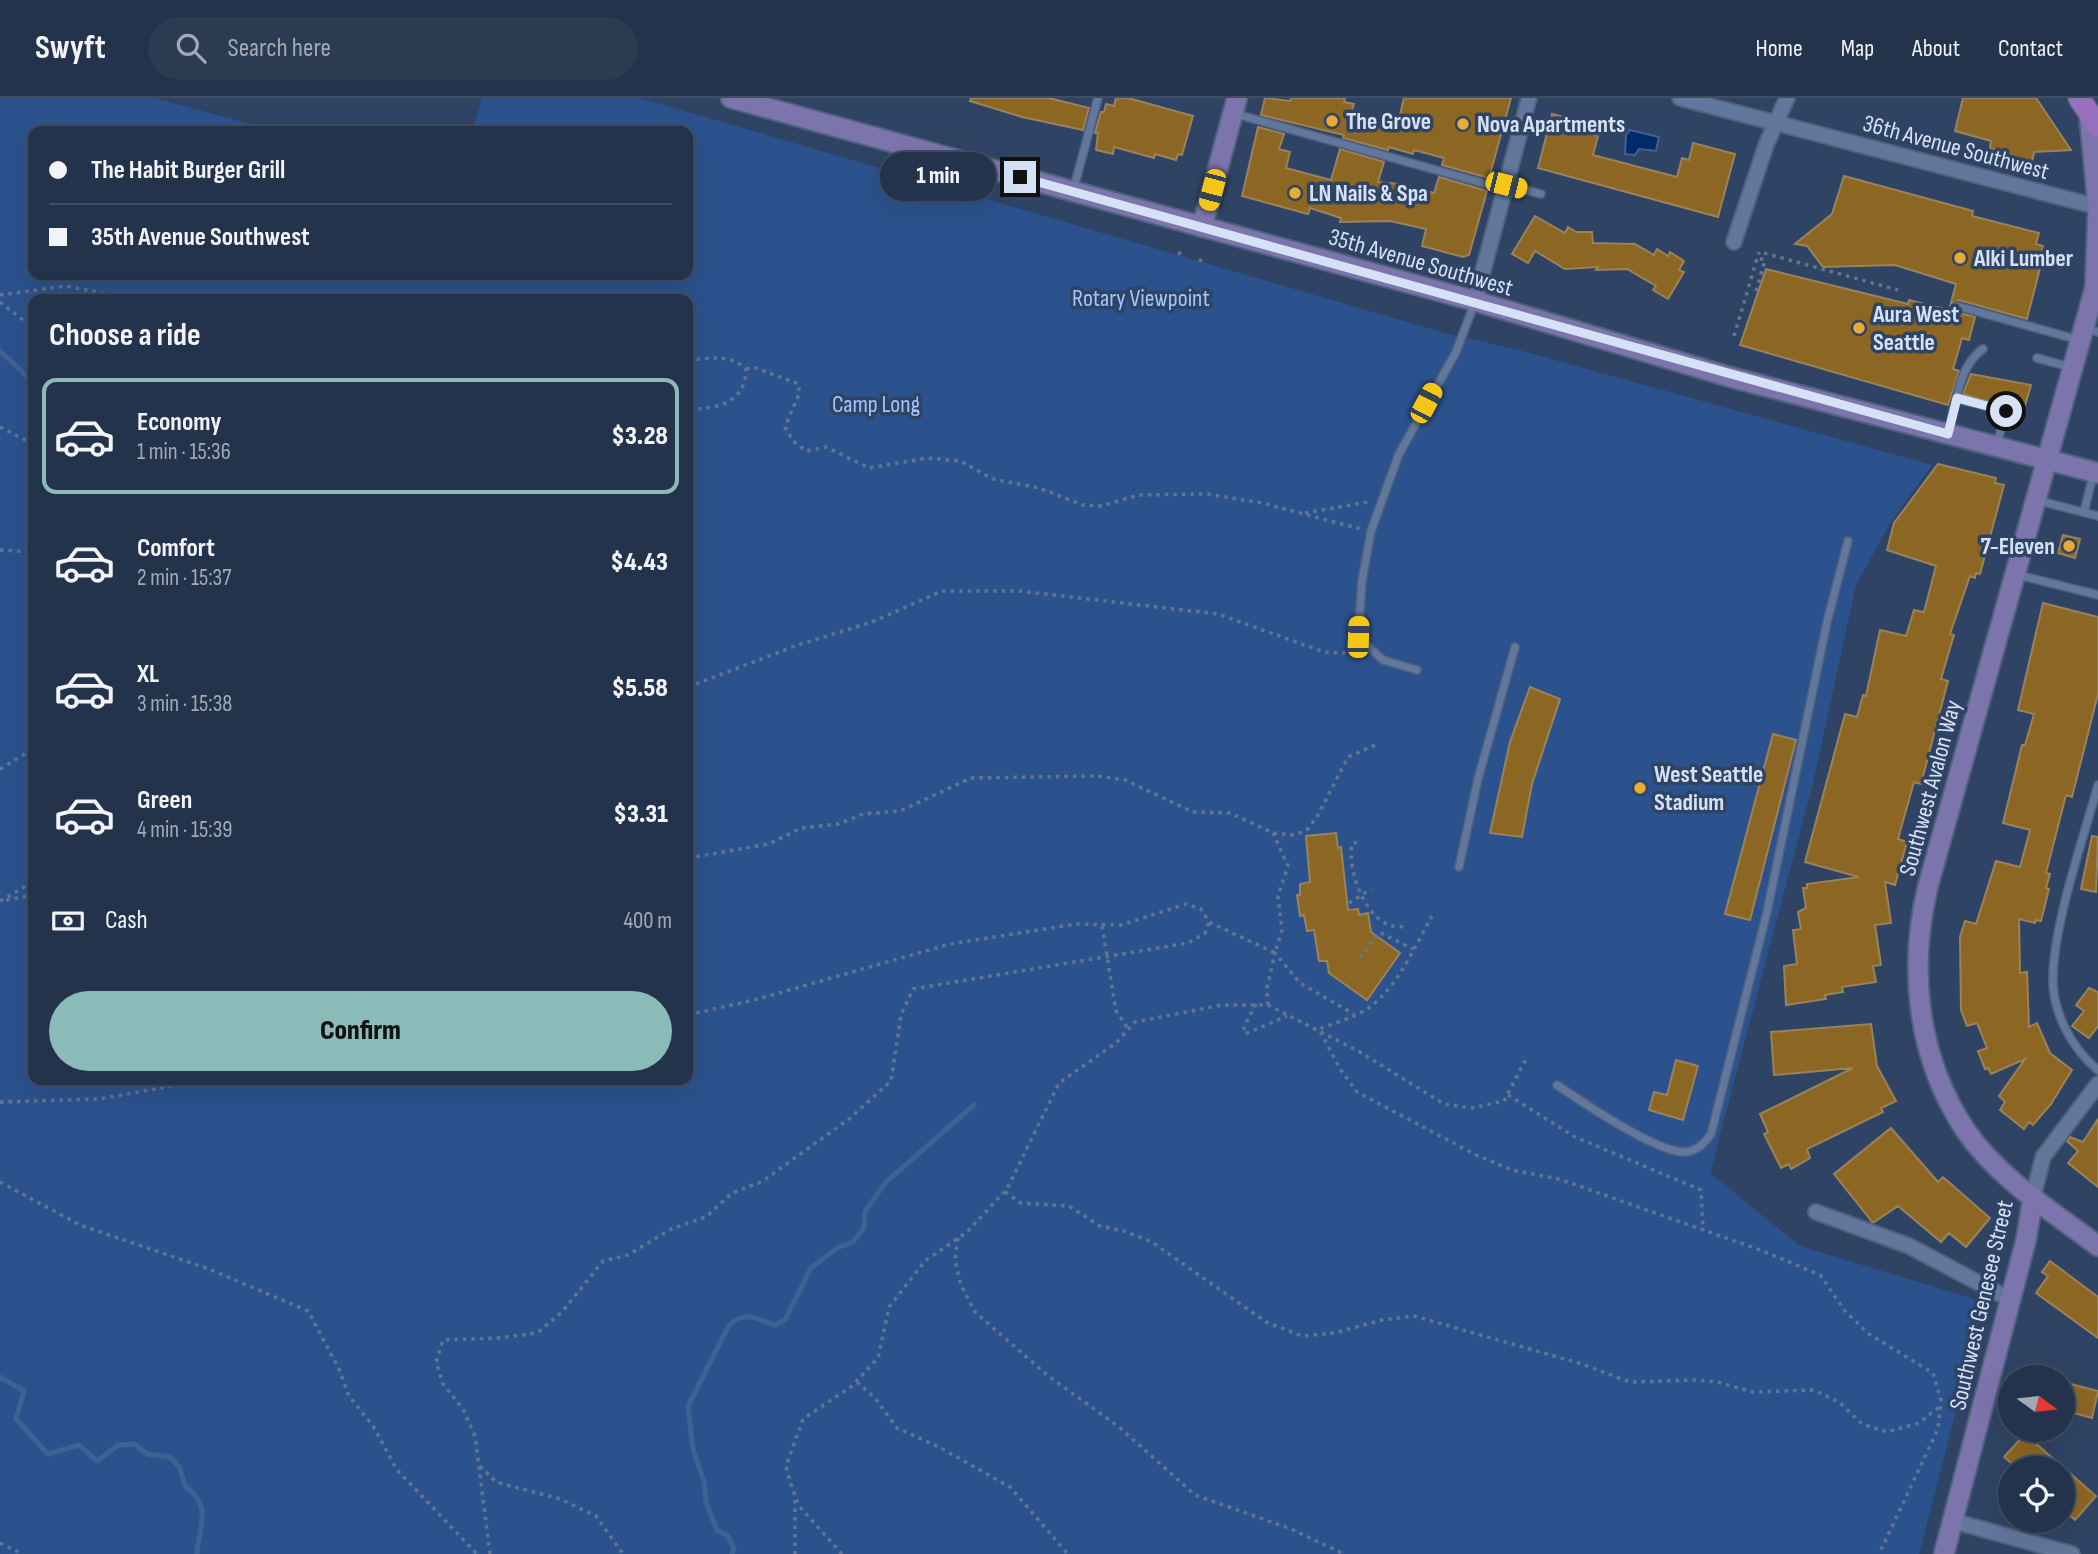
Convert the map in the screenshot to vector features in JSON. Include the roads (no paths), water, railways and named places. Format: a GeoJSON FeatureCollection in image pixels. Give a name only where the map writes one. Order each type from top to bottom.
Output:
{"type":"FeatureCollection","features":[{"type":"Feature","properties":{"kind":"main road","name":"35th Avenue Southwest"},"geometry":{"type":"LineString","coordinates":[[731,98],[1475,302],[1730,377],[2096,473]]}},
{"type":"Feature","properties":{"kind":"main road"},"geometry":{"type":"LineString","coordinates":[[1202,227],[1235,106]]}},
{"type":"Feature","properties":{"kind":"main road","name":"Southwest Avalon Way"},"geometry":{"type":"LineString","coordinates":[[2089,112],[2098,207],[2096,283],[2087,333],[2072,368],[1921,913],[1917,969],[1919,1012],[1927,1047],[1966,1130],[1990,1158],[2033,1197],[2098,1246]]}},
{"type":"Feature","properties":{"kind":"main road","name":"Southwest Genesee Street"},"geometry":{"type":"LineString","coordinates":[[1944,1554],[2011,1300],[2033,1197]]}},
{"type":"Feature","properties":{"kind":"street"},"geometry":{"type":"LineString","coordinates":[[1475,302],[1529,98]]}},
{"type":"Feature","properties":{"kind":"street","name":"36th Avenue Southwest"},"geometry":{"type":"LineString","coordinates":[[1680,98],[2098,207]]}},
{"type":"Feature","properties":{"kind":"street"},"geometry":{"type":"LineString","coordinates":[[1734,242],[1775,123],[1787,98]]}},
{"type":"Feature","properties":{"kind":"street","name":"Southwest Genesee Street"},"geometry":{"type":"LineString","coordinates":[[2033,1197],[2043,1157],[2098,1084]]}},
{"type":"Feature","properties":{"kind":"street"},"geometry":{"type":"LineString","coordinates":[[1816,1212],[1909,1246],[2011,1300]]}},
{"type":"Feature","properties":{"kind":"street"},"geometry":{"type":"LineString","coordinates":[[1953,1521],[2072,1554]]}},
{"type":"Feature","properties":{"kind":"lane"},"geometry":{"type":"LineString","coordinates":[[1073,191],[1098,98]]}},
{"type":"Feature","properties":{"kind":"lane"},"geometry":{"type":"LineString","coordinates":[[1235,106],[1317,134],[1505,187],[1541,194]]}},
{"type":"Feature","properties":{"kind":"lane"},"geometry":{"type":"LineString","coordinates":[[1417,670],[1382,660],[1358,637],[1371,531],[1399,454],[1456,352],[1475,302]]}},
{"type":"Feature","properties":{"kind":"lane"},"geometry":{"type":"LineString","coordinates":[[1957,306],[2087,333]]}},
{"type":"Feature","properties":{"kind":"lane"},"geometry":{"type":"LineString","coordinates":[[1948,434],[1971,357],[1983,349]]}},
{"type":"Feature","properties":{"kind":"lane"},"geometry":{"type":"LineString","coordinates":[[2037,358],[2072,368]]}},
{"type":"Feature","properties":{"kind":"lane"},"geometry":{"type":"LineString","coordinates":[[1957,398],[2006,411],[1996,447]]}},
{"type":"Feature","properties":{"kind":"lane"},"geometry":{"type":"LineString","coordinates":[[2084,512],[2096,473]]}},
{"type":"Feature","properties":{"kind":"lane"},"geometry":{"type":"LineString","coordinates":[[2035,500],[2098,516]]}},
{"type":"Feature","properties":{"kind":"lane"},"geometry":{"type":"LineString","coordinates":[[1557,1085],[1607,1118],[1678,1151],[1701,1147],[1711,1134],[1767,912],[1827,622],[1848,541]]}},
{"type":"Feature","properties":{"kind":"lane"},"geometry":{"type":"LineString","coordinates":[[2015,574],[2098,595]]}},
{"type":"Feature","properties":{"kind":"lane"},"geometry":{"type":"LineString","coordinates":[[1458,867],[1478,779],[1515,647]]}},
{"type":"Feature","properties":{"kind":"lane"},"geometry":{"type":"LineString","coordinates":[[2098,785],[2058,936],[2052,979],[2064,1029],[2088,1062],[2098,1070]]}},
{"type":"Feature","properties":{"kind":"waterway"},"geometry":{"type":"LineString","coordinates":[[0,351],[28,377]]}},
{"type":"Feature","properties":{"kind":"waterway"},"geometry":{"type":"LineString","coordinates":[[732,1554],[734,1549],[728,1536],[717,1530],[706,1502],[704,1482],[693,1449],[688,1406],[728,1327],[744,1317],[775,1325],[785,1320],[811,1268],[837,1248],[853,1242],[864,1228],[865,1212],[885,1183],[974,1105]]}},
{"type":"Feature","properties":{"kind":"waterway"},"geometry":{"type":"LineString","coordinates":[[0,1377],[24,1391],[16,1419],[48,1454],[79,1445],[97,1461],[118,1445],[134,1444],[147,1454],[170,1457],[180,1468],[185,1486],[194,1493],[202,1508],[197,1554]]}},
{"type":"Feature","properties":{"kind":"place","name":"The Grove"},"geometry":{"type":"Point","coordinates":[1332,121]}},
{"type":"Feature","properties":{"kind":"place","name":"Nova Apartments"},"geometry":{"type":"Point","coordinates":[1463,124]}},
{"type":"Feature","properties":{"kind":"place","name":"LN Nails & Spa"},"geometry":{"type":"Point","coordinates":[1295,193]}},
{"type":"Feature","properties":{"kind":"place","name":"Alki Lumber"},"geometry":{"type":"Point","coordinates":[1960,258]}},
{"type":"Feature","properties":{"kind":"place","name":"Aura West Seattle"},"geometry":{"type":"Point","coordinates":[1859,328]}},
{"type":"Feature","properties":{"kind":"place","name":"7-Eleven"},"geometry":{"type":"Point","coordinates":[2069,546]}},
{"type":"Feature","properties":{"kind":"place","name":"West Seattle Stadium"},"geometry":{"type":"Point","coordinates":[1640,788]}},
{"type":"Feature","properties":{"kind":"park label","name":"Rotary Viewpoint"},"geometry":{"type":"Point","coordinates":[1141,298]}},
{"type":"Feature","properties":{"kind":"park label","name":"Camp Long"},"geometry":{"type":"Point","coordinates":[876,404]}}]}
